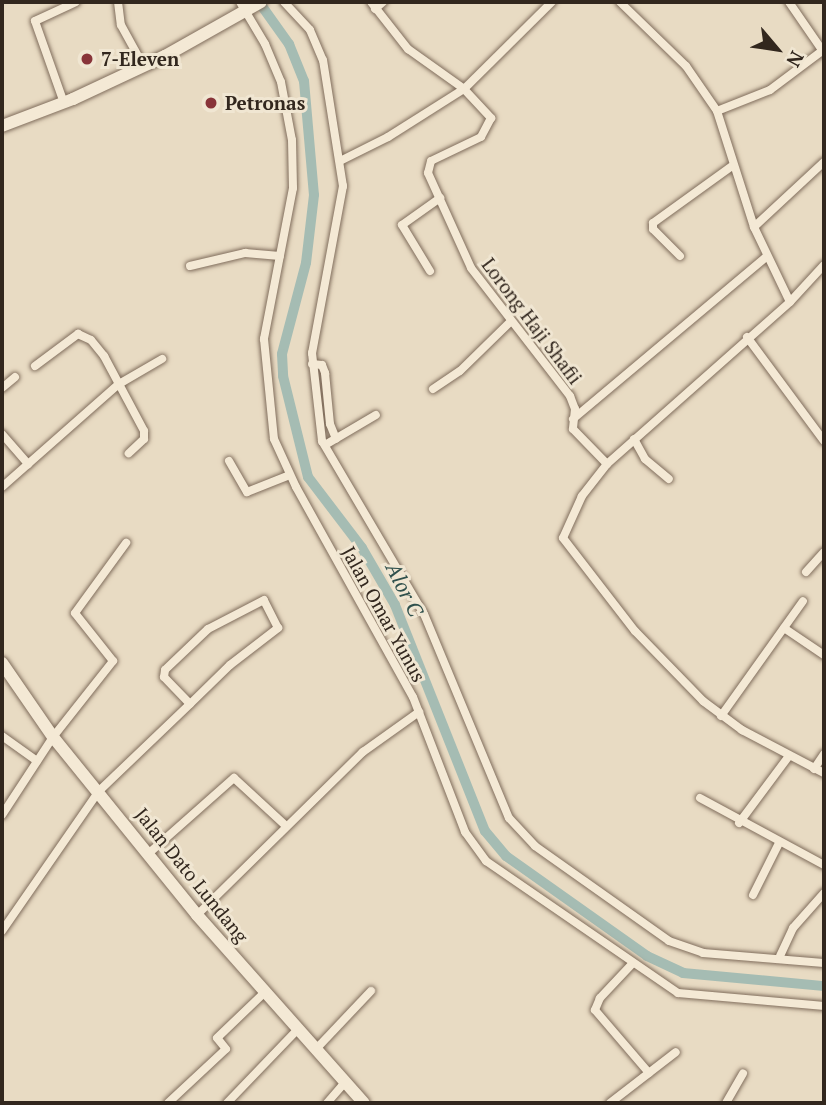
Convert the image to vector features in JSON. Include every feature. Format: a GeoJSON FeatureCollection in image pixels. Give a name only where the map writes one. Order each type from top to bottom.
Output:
{"type":"FeatureCollection","features":[{"type":"Feature","properties":{"kind":"main road"},"geometry":{"type":"LineString","coordinates":[[2,126],[64,103],[143,65],[250,6]]}},
{"type":"Feature","properties":{"kind":"main road","name":"Jalan Dato Lundang"},"geometry":{"type":"LineString","coordinates":[[2,663],[53,737],[197,915],[364,1103]]}},
{"type":"Feature","properties":{"kind":"street"},"geometry":{"type":"LineString","coordinates":[[64,103],[35,21],[76,2]]}},
{"type":"Feature","properties":{"kind":"street"},"geometry":{"type":"LineString","coordinates":[[118,2],[121,25],[143,65]]}},
{"type":"Feature","properties":{"kind":"street"},"geometry":{"type":"LineString","coordinates":[[284,2],[317,43],[329,80],[340,160],[341,209],[316,318],[312,364],[316,417],[325,445],[418,602],[505,809],[522,834],[669,941],[703,953],[780,956],[824,963]]}},
{"type":"Feature","properties":{"kind":"street"},"geometry":{"type":"LineString","coordinates":[[373,5],[383,2]]}},
{"type":"Feature","properties":{"kind":"street"},"geometry":{"type":"LineString","coordinates":[[340,160],[388,137],[464,89],[552,2]]}},
{"type":"Feature","properties":{"kind":"street"},"geometry":{"type":"LineString","coordinates":[[717,111],[770,90],[823,52],[789,2]]}},
{"type":"Feature","properties":{"kind":"street"},"geometry":{"type":"LineString","coordinates":[[627,4],[686,66],[717,111],[732,166],[754,227],[790,302]]}},
{"type":"Feature","properties":{"kind":"street","name":"Lorong Haji Shafii"},"geometry":{"type":"LineString","coordinates":[[373,5],[408,49],[464,89],[487,112],[490,125],[481,137],[431,161],[428,173],[471,268],[570,396],[573,429],[607,464]]}},
{"type":"Feature","properties":{"kind":"street","name":"Jalan Omar Yunus"},"geometry":{"type":"LineString","coordinates":[[250,6],[281,82],[292,140],[293,188],[267,307],[264,377],[274,439],[290,475],[419,712],[474,848],[632,964],[678,993],[824,1006]]}},
{"type":"Feature","properties":{"kind":"street"},"geometry":{"type":"LineString","coordinates":[[754,227],[824,162]]}},
{"type":"Feature","properties":{"kind":"street"},"geometry":{"type":"LineString","coordinates":[[680,256],[653,229],[653,223],[732,166]]}},
{"type":"Feature","properties":{"kind":"street"},"geometry":{"type":"LineString","coordinates":[[430,271],[402,225],[440,198]]}},
{"type":"Feature","properties":{"kind":"street"},"geometry":{"type":"LineString","coordinates":[[190,267],[244,253],[280,256]]}},
{"type":"Feature","properties":{"kind":"street"},"geometry":{"type":"LineString","coordinates":[[573,419],[586,413],[767,256]]}},
{"type":"Feature","properties":{"kind":"street"},"geometry":{"type":"LineString","coordinates":[[824,265],[790,302],[747,337],[607,464],[582,495],[563,538],[635,631],[721,716],[824,773]]}},
{"type":"Feature","properties":{"kind":"street"},"geometry":{"type":"LineString","coordinates":[[433,389],[460,371],[511,321]]}},
{"type":"Feature","properties":{"kind":"street"},"geometry":{"type":"LineString","coordinates":[[35,366],[78,334],[84,335],[104,356],[145,434],[129,453]]}},
{"type":"Feature","properties":{"kind":"street"},"geometry":{"type":"LineString","coordinates":[[747,337],[790,389],[824,441]]}},
{"type":"Feature","properties":{"kind":"street"},"geometry":{"type":"LineString","coordinates":[[2,487],[119,384],[162,359]]}},
{"type":"Feature","properties":{"kind":"street"},"geometry":{"type":"LineString","coordinates":[[312,364],[322,365],[325,373],[330,424],[336,439]]}},
{"type":"Feature","properties":{"kind":"street"},"geometry":{"type":"LineString","coordinates":[[2,388],[15,377]]}},
{"type":"Feature","properties":{"kind":"street"},"geometry":{"type":"LineString","coordinates":[[325,445],[376,415]]}},
{"type":"Feature","properties":{"kind":"street"},"geometry":{"type":"LineString","coordinates":[[2,434],[28,464]]}},
{"type":"Feature","properties":{"kind":"street"},"geometry":{"type":"LineString","coordinates":[[634,439],[645,459],[669,479]]}},
{"type":"Feature","properties":{"kind":"street"},"geometry":{"type":"LineString","coordinates":[[229,461],[247,492],[290,475]]}},
{"type":"Feature","properties":{"kind":"street"},"geometry":{"type":"LineString","coordinates":[[2,816],[53,737],[113,661],[75,613],[126,543]]}},
{"type":"Feature","properties":{"kind":"street"},"geometry":{"type":"LineString","coordinates":[[806,572],[824,552]]}},
{"type":"Feature","properties":{"kind":"street"},"geometry":{"type":"LineString","coordinates":[[4,926],[99,791],[190,704],[230,665],[278,628],[267,602],[257,600],[208,629],[165,670],[164,677],[190,704]]}},
{"type":"Feature","properties":{"kind":"street"},"geometry":{"type":"LineString","coordinates":[[721,716],[803,601]]}},
{"type":"Feature","properties":{"kind":"street"},"geometry":{"type":"LineString","coordinates":[[784,628],[824,655]]}},
{"type":"Feature","properties":{"kind":"street"},"geometry":{"type":"LineString","coordinates":[[197,915],[285,825],[386,732],[419,712]]}},
{"type":"Feature","properties":{"kind":"street"},"geometry":{"type":"LineString","coordinates":[[2,736],[37,761]]}},
{"type":"Feature","properties":{"kind":"street"},"geometry":{"type":"LineString","coordinates":[[814,769],[824,754]]}},
{"type":"Feature","properties":{"kind":"street"},"geometry":{"type":"LineString","coordinates":[[739,822],[789,756]]}},
{"type":"Feature","properties":{"kind":"street"},"geometry":{"type":"LineString","coordinates":[[148,854],[234,778],[285,825]]}},
{"type":"Feature","properties":{"kind":"street"},"geometry":{"type":"LineString","coordinates":[[700,798],[739,822],[824,865]]}},
{"type":"Feature","properties":{"kind":"street"},"geometry":{"type":"LineString","coordinates":[[752,895],[779,843]]}},
{"type":"Feature","properties":{"kind":"street"},"geometry":{"type":"LineString","coordinates":[[780,956],[793,929],[824,892]]}},
{"type":"Feature","properties":{"kind":"street"},"geometry":{"type":"LineString","coordinates":[[632,964],[600,998],[595,1010],[649,1073]]}},
{"type":"Feature","properties":{"kind":"street"},"geometry":{"type":"LineString","coordinates":[[316,1049],[371,990]]}},
{"type":"Feature","properties":{"kind":"street"},"geometry":{"type":"LineString","coordinates":[[167,1103],[226,1049],[217,1038],[265,992]]}},
{"type":"Feature","properties":{"kind":"street"},"geometry":{"type":"LineString","coordinates":[[227,1103],[298,1030]]}},
{"type":"Feature","properties":{"kind":"street"},"geometry":{"type":"LineString","coordinates":[[610,1103],[676,1052]]}},
{"type":"Feature","properties":{"kind":"street"},"geometry":{"type":"LineString","coordinates":[[726,1103],[743,1073]]}},
{"type":"Feature","properties":{"kind":"street"},"geometry":{"type":"LineString","coordinates":[[327,1103],[345,1082]]}},
{"type":"Feature","properties":{"kind":"waterway","name":"Alor C"},"geometry":{"type":"LineString","coordinates":[[259,2],[289,44],[304,81],[314,195],[306,263],[282,354],[283,376],[308,477],[362,548],[395,605],[485,831],[506,856],[647,956],[683,973],[824,986]]}},
{"type":"Feature","properties":{"kind":"place","name":"7-Eleven"},"geometry":{"type":"Point","coordinates":[87,59]}},
{"type":"Feature","properties":{"kind":"place","name":"Petronas"},"geometry":{"type":"Point","coordinates":[211,103]}}]}
